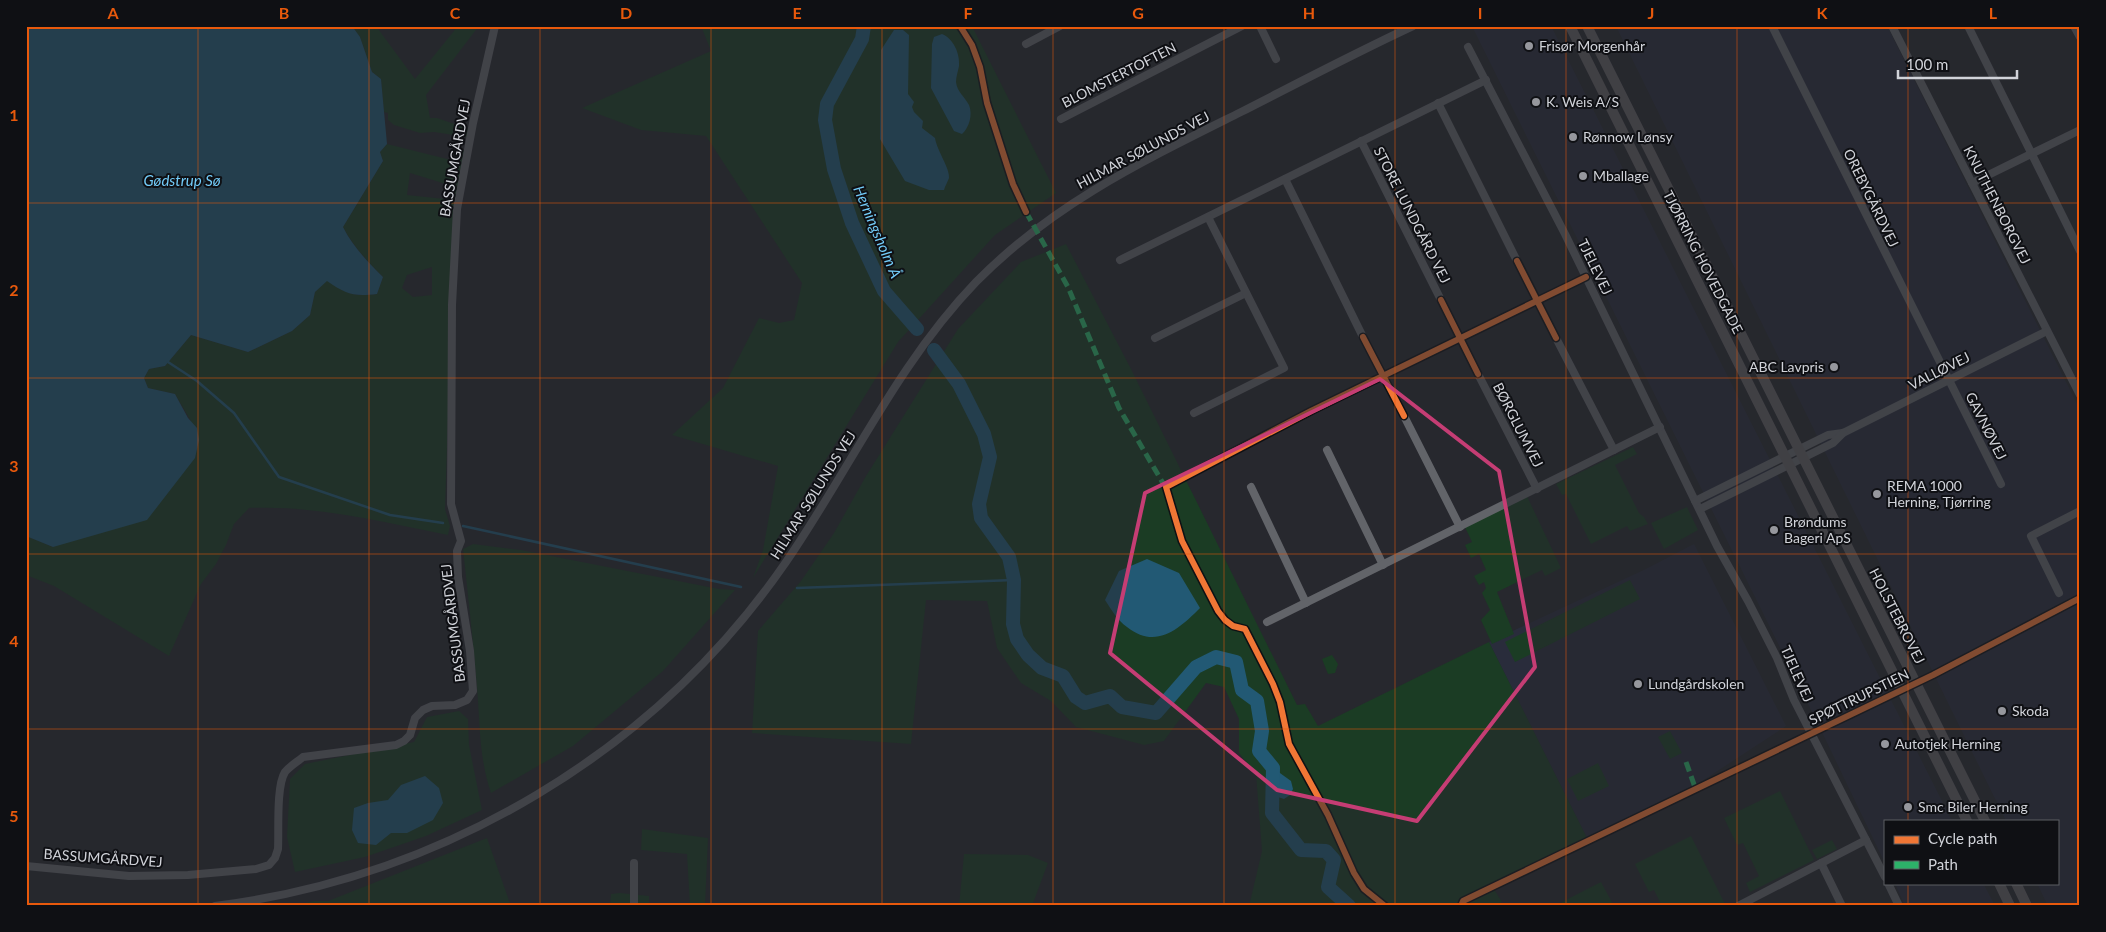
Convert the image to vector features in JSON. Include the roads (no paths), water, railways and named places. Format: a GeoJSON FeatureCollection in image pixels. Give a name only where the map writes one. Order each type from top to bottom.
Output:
{"type":"FeatureCollection","features":[{"type":"Feature","properties":{"kind":"main road","name":"TJØRRING HOVEDGADE"},"geometry":{"type":"LineString","coordinates":[[1570,26],[1787,460]]}},
{"type":"Feature","properties":{"kind":"main road","name":"TJØRRING HOVEDGADE"},"geometry":{"type":"LineString","coordinates":[[1587,26],[1800,454]]}},
{"type":"Feature","properties":{"kind":"main road","name":"HOLSTEBROVEJ"},"geometry":{"type":"LineString","coordinates":[[1800,454],[1984,820]]}},
{"type":"Feature","properties":{"kind":"main road","name":"HOLSTEBROVEJ"},"geometry":{"type":"LineString","coordinates":[[1787,460],[1967,820]]}},
{"type":"Feature","properties":{"kind":"main road"},"geometry":{"type":"LineString","coordinates":[[1999,884],[2010,906]]}},
{"type":"Feature","properties":{"kind":"main road"},"geometry":{"type":"LineString","coordinates":[[2016,884],[2027,906]]}},
{"type":"Feature","properties":{"kind":"street","name":"BASSUMGÅRDVEJ"},"geometry":{"type":"LineString","coordinates":[[26,866],[139,876],[188,875],[256,869],[269,865],[276,858],[278,849],[280,782],[293,764],[303,757],[396,745],[410,735],[415,718],[423,710],[432,706],[455,705],[467,700],[473,691],[470,650],[458,577],[457,551],[461,542],[451,504],[452,305],[457,209],[473,123],[495,26]]}},
{"type":"Feature","properties":{"kind":"street"},"geometry":{"type":"LineString","coordinates":[[1026,44],[1060,26]]}},
{"type":"Feature","properties":{"kind":"street","name":"BLOMSTERTOFTEN"},"geometry":{"type":"LineString","coordinates":[[1061,119],[1242,26]]}},
{"type":"Feature","properties":{"kind":"street"},"geometry":{"type":"LineString","coordinates":[[1260,26],[1276,59]]}},
{"type":"Feature","properties":{"kind":"street","name":"HILMAR SØLUNDS VEJ"},"geometry":{"type":"LineString","coordinates":[[1396,34],[1409,26]]}},
{"type":"Feature","properties":{"kind":"street","name":"HILMAR SØLUNDS VEJ"},"geometry":{"type":"LineString","coordinates":[[215,906],[312,888],[364,873],[414,855],[464,834],[511,810],[601,752],[650,713],[683,683],[744,618],[802,538],[890,394],[920,349],[966,294],[1007,253],[1052,217],[1117,175],[1413,26]]}},
{"type":"Feature","properties":{"kind":"street","name":"OREBYGÅRDVEJ"},"geometry":{"type":"LineString","coordinates":[[1772,26],[1948,380]]}},
{"type":"Feature","properties":{"kind":"street","name":"KNUTHENBORGVEJ"},"geometry":{"type":"LineString","coordinates":[[1892,26],[2080,395]]}},
{"type":"Feature","properties":{"kind":"street"},"geometry":{"type":"LineString","coordinates":[[1968,26],[2080,251]]}},
{"type":"Feature","properties":{"kind":"street"},"geometry":{"type":"LineString","coordinates":[[2074,26],[2080,36]]}},
{"type":"Feature","properties":{"kind":"street","name":"TJELEVEJ"},"geometry":{"type":"LineString","coordinates":[[1468,47],[1566,234],[1696,501],[1774,653],[1794,700],[1884,875]]}},
{"type":"Feature","properties":{"kind":"street","name":"STORE LUNDGÅRD VEJ"},"geometry":{"type":"LineString","coordinates":[[1120,260],[1486,80]]}},
{"type":"Feature","properties":{"kind":"street"},"geometry":{"type":"LineString","coordinates":[[1438,103],[1517,261]]}},
{"type":"Feature","properties":{"kind":"street"},"geometry":{"type":"LineString","coordinates":[[1972,183],[2080,130]]}},
{"type":"Feature","properties":{"kind":"street","name":"STORE LUNDGÅRD VEJ"},"geometry":{"type":"LineString","coordinates":[[1361,141],[1441,300]]}},
{"type":"Feature","properties":{"kind":"street"},"geometry":{"type":"LineString","coordinates":[[1285,179],[1364,337]]}},
{"type":"Feature","properties":{"kind":"street"},"geometry":{"type":"LineString","coordinates":[[1194,413],[1284,368],[1208,217]]}},
{"type":"Feature","properties":{"kind":"street"},"geometry":{"type":"LineString","coordinates":[[1155,338],[1246,293]]}},
{"type":"Feature","properties":{"kind":"street","name":"VALLØVEJ"},"geometry":{"type":"LineString","coordinates":[[1800,454],[1833,443],[1843,432],[2047,331]]}},
{"type":"Feature","properties":{"kind":"street"},"geometry":{"type":"LineString","coordinates":[[1556,338],[1614,450]]}},
{"type":"Feature","properties":{"kind":"street","name":"BØRGLUMVEJ"},"geometry":{"type":"LineString","coordinates":[[1478,374],[1537,488]]}},
{"type":"Feature","properties":{"kind":"street","name":"GAVNØVEJ"},"geometry":{"type":"LineString","coordinates":[[1948,380],[2001,484]]}},
{"type":"Feature","properties":{"kind":"street"},"geometry":{"type":"LineString","coordinates":[[1404,416],[1460,527]]}},
{"type":"Feature","properties":{"kind":"street","name":"BØRGLUMVEJ"},"geometry":{"type":"LineString","coordinates":[[1267,622],[1660,427]]}},
{"type":"Feature","properties":{"kind":"street"},"geometry":{"type":"LineString","coordinates":[[1327,450],[1383,565]]}},
{"type":"Feature","properties":{"kind":"street"},"geometry":{"type":"LineString","coordinates":[[1696,501],[1800,454]]}},
{"type":"Feature","properties":{"kind":"street"},"geometry":{"type":"LineString","coordinates":[[1700,509],[1787,460]]}},
{"type":"Feature","properties":{"kind":"street"},"geometry":{"type":"LineString","coordinates":[[1251,487],[1306,603]]}},
{"type":"Feature","properties":{"kind":"street"},"geometry":{"type":"LineString","coordinates":[[2059,593],[2031,536],[2080,511]]}},
{"type":"Feature","properties":{"kind":"street"},"geometry":{"type":"LineString","coordinates":[[1738,906],[1749,903],[1866,840]]}},
{"type":"Feature","properties":{"kind":"street"},"geometry":{"type":"LineString","coordinates":[[634,863],[634,906]]}},
{"type":"Feature","properties":{"kind":"street"},"geometry":{"type":"LineString","coordinates":[[1821,863],[1842,906]]}},
{"type":"Feature","properties":{"kind":"street"},"geometry":{"type":"LineString","coordinates":[[1888,884],[1899,906]]}},
{"type":"Feature","properties":{"kind":"water","name":"Gødstrup Sø"},"geometry":{"type":"Polygon","coordinates":[[[26,26],[352,26],[360,37],[372,72],[381,79],[387,144],[380,152],[383,161],[343,227],[356,248],[383,277],[377,294],[350,294],[327,281],[315,292],[310,315],[292,331],[248,352],[191,335],[165,366],[149,369],[144,378],[148,388],[175,394],[188,418],[197,428],[199,440],[195,458],[147,520],[53,547],[26,536],[26,26]]]}},
{"type":"Feature","properties":{"kind":"water"},"geometry":{"type":"Polygon","coordinates":[[[894,30],[903,30],[909,35],[908,94],[914,102],[912,107],[914,112],[923,121],[922,128],[935,138],[948,169],[949,178],[944,190],[929,190],[905,181],[880,139],[881,50],[894,30]]]}},
{"type":"Feature","properties":{"kind":"water"},"geometry":{"type":"Polygon","coordinates":[[[942,34],[950,39],[957,52],[959,66],[956,80],[957,86],[959,92],[969,105],[971,113],[967,128],[962,134],[954,131],[931,88],[932,44],[934,37],[942,34]]]}},
{"type":"Feature","properties":{"kind":"water"},"geometry":{"type":"Polygon","coordinates":[[[1147,559],[1179,573],[1200,608],[1184,623],[1157,637],[1138,634],[1127,627],[1105,600],[1119,571],[1147,559]]]}},
{"type":"Feature","properties":{"kind":"water"},"geometry":{"type":"Polygon","coordinates":[[[1273,768],[1291,781],[1293,789],[1290,795],[1284,799],[1272,795],[1273,768]]]}},
{"type":"Feature","properties":{"kind":"water"},"geometry":{"type":"Polygon","coordinates":[[[425,776],[439,788],[443,803],[433,820],[407,833],[391,833],[376,845],[358,843],[352,830],[354,808],[368,803],[388,800],[401,785],[425,776]]]}},
{"type":"Feature","properties":{"kind":"waterway","name":"Herningsholm Å"},"geometry":{"type":"LineString","coordinates":[[864,26],[862,39],[827,104],[825,120],[834,169],[852,223],[884,291],[917,329]]}},
{"type":"Feature","properties":{"kind":"waterway","name":"Herningsholm Å"},"geometry":{"type":"LineString","coordinates":[[934,350],[959,384],[984,434],[990,457],[979,504],[981,518],[1009,557],[1014,580],[1013,624],[1017,639],[1028,655],[1042,668],[1063,676],[1076,697],[1085,703],[1110,696],[1122,707],[1156,713],[1196,667],[1216,657],[1236,662],[1242,690],[1257,701],[1262,731],[1259,751],[1273,768],[1272,813],[1301,850],[1326,851],[1334,860],[1328,887],[1349,906]]}},
{"type":"Feature","properties":{"kind":"waterway"},"geometry":{"type":"LineString","coordinates":[[168,362],[197,381],[234,413],[279,477],[390,515],[443,523]]}},
{"type":"Feature","properties":{"kind":"waterway"},"geometry":{"type":"LineString","coordinates":[[463,526],[741,587]]}},
{"type":"Feature","properties":{"kind":"waterway"},"geometry":{"type":"LineString","coordinates":[[797,588],[1014,580]]}},
{"type":"Feature","properties":{"kind":"place","name":"Frisør Morgenhår"},"geometry":{"type":"Point","coordinates":[1529,46]}},
{"type":"Feature","properties":{"kind":"place","name":"K. Weis A/S"},"geometry":{"type":"Point","coordinates":[1536,102]}},
{"type":"Feature","properties":{"kind":"place","name":"Rønnow Lønsy"},"geometry":{"type":"Point","coordinates":[1573,137]}},
{"type":"Feature","properties":{"kind":"place","name":"Mballage"},"geometry":{"type":"Point","coordinates":[1583,176]}},
{"type":"Feature","properties":{"kind":"place","name":"ABC Lavpris"},"geometry":{"type":"Point","coordinates":[1834,367]}},
{"type":"Feature","properties":{"kind":"place","name":"REMA 1000 Herning, Tjørring"},"geometry":{"type":"Point","coordinates":[1877,494]}},
{"type":"Feature","properties":{"kind":"place","name":"Brøndums Bageri ApS"},"geometry":{"type":"Point","coordinates":[1774,530]}},
{"type":"Feature","properties":{"kind":"place","name":"Lundgårdskolen"},"geometry":{"type":"Point","coordinates":[1638,684]}},
{"type":"Feature","properties":{"kind":"place","name":"Skoda"},"geometry":{"type":"Point","coordinates":[2002,711]}},
{"type":"Feature","properties":{"kind":"place","name":"Autotjek Herning"},"geometry":{"type":"Point","coordinates":[1885,744]}},
{"type":"Feature","properties":{"kind":"place","name":"Smc Biler Herning"},"geometry":{"type":"Point","coordinates":[1908,807]}}]}
